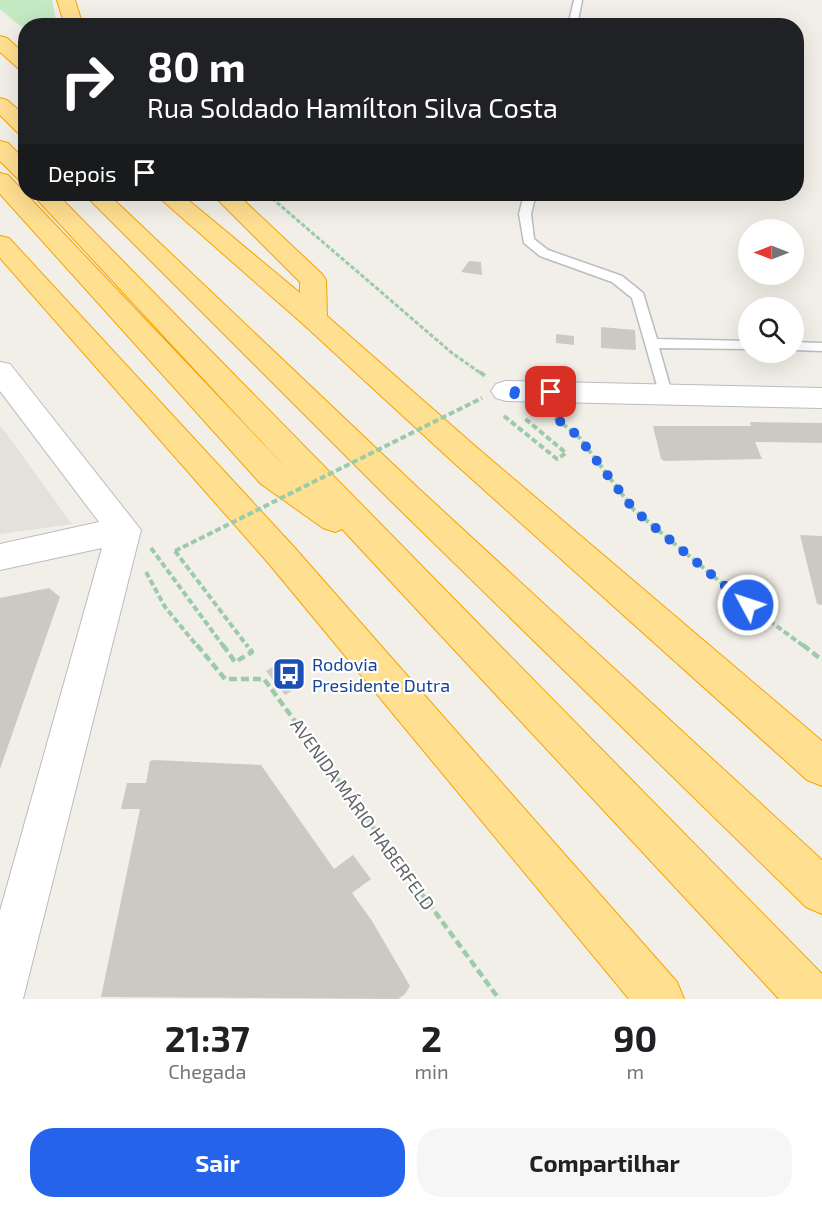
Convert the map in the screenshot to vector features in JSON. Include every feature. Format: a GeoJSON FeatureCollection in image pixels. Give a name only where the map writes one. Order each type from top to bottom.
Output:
{"type":"FeatureCollection","features":[{"type":"Feature","properties":{"kind":"highway"},"geometry":{"type":"LineString","coordinates":[[66,0],[72,18]]}},
{"type":"Feature","properties":{"kind":"highway"},"geometry":{"type":"LineString","coordinates":[[0,42],[18,58]]}},
{"type":"Feature","properties":{"kind":"highway"},"geometry":{"type":"LineString","coordinates":[[0,104],[18,121]]}},
{"type":"Feature","properties":{"kind":"highway"},"geometry":{"type":"LineString","coordinates":[[0,148],[18,166]]}},
{"type":"Feature","properties":{"kind":"highway"},"geometry":{"type":"LineString","coordinates":[[0,180],[18,200]]}},
{"type":"Feature","properties":{"kind":"highway"},"geometry":{"type":"LineString","coordinates":[[19,201],[272,477],[390,557]]}},
{"type":"Feature","properties":{"kind":"highway"},"geometry":{"type":"LineString","coordinates":[[51,201],[812,999]]}},
{"type":"Feature","properties":{"kind":"highway"},"geometry":{"type":"LineString","coordinates":[[102,201],[405,495],[822,891]]}},
{"type":"Feature","properties":{"kind":"highway"},"geometry":{"type":"LineString","coordinates":[[174,201],[313,318],[464,454],[822,767]]}},
{"type":"Feature","properties":{"kind":"highway"},"geometry":{"type":"LineString","coordinates":[[231,201],[313,280],[313,318]]}},
{"type":"Feature","properties":{"kind":"highway"},"geometry":{"type":"LineString","coordinates":[[0,243],[282,556],[660,999]]}},
{"type":"Feature","properties":{"kind":"street"},"geometry":{"type":"LineString","coordinates":[[0,371],[135,535]]}},
{"type":"Feature","properties":{"kind":"street"},"geometry":{"type":"LineString","coordinates":[[499,404],[665,393],[822,398]]}},
{"type":"Feature","properties":{"kind":"street"},"geometry":{"type":"LineString","coordinates":[[0,557],[135,535]]}},
{"type":"Feature","properties":{"kind":"street"},"geometry":{"type":"LineString","coordinates":[[0,997],[135,535]]}},
{"type":"Feature","properties":{"kind":"lane"},"geometry":{"type":"LineString","coordinates":[[574,18],[578,0]]}},
{"type":"Feature","properties":{"kind":"lane"},"geometry":{"type":"LineString","coordinates":[[528,201],[525,214],[528,240],[544,253],[617,279],[639,296],[665,393]]}},
{"type":"Feature","properties":{"kind":"lane"},"geometry":{"type":"LineString","coordinates":[[651,343],[738,345]]}},
{"type":"Feature","properties":{"kind":"lane"},"geometry":{"type":"LineString","coordinates":[[804,346],[822,347]]}},
{"type":"Feature","properties":{"kind":"path"},"geometry":{"type":"LineString","coordinates":[[275,201],[452,353],[499,404],[557,459],[566,453],[499,404]]}},
{"type":"Feature","properties":{"kind":"path"},"geometry":{"type":"LineString","coordinates":[[135,535],[236,662],[252,652],[175,551],[499,404],[539,404],[578,436],[634,510],[748,605],[766,616],[822,660]]}},
{"type":"Feature","properties":{"kind":"path","name":"AVENIDA MÁRIO HABERFELD"},"geometry":{"type":"LineString","coordinates":[[135,535],[165,607],[225,679],[264,679],[499,999]]}},
{"type":"Feature","properties":{"kind":"shaded area"},"geometry":{"type":"Polygon","coordinates":[[[0,425],[72,524],[0,534],[0,425]]]}},
{"type":"Feature","properties":{"kind":"green space"},"geometry":{"type":"Polygon","coordinates":[[[0,0],[52,0],[56,18],[18,18],[18,24],[0,9],[0,0]]]}},
{"type":"Feature","properties":{"kind":"building"},"geometry":{"type":"Polygon","coordinates":[[[469,261],[481,262],[482,275],[461,272],[469,261]]]}},
{"type":"Feature","properties":{"kind":"building"},"geometry":{"type":"Polygon","coordinates":[[[601,327],[635,330],[636,350],[601,348],[601,327]]]}},
{"type":"Feature","properties":{"kind":"building"},"geometry":{"type":"Polygon","coordinates":[[[556,334],[574,336],[574,345],[556,343],[556,334]]]}},
{"type":"Feature","properties":{"kind":"building"},"geometry":{"type":"Polygon","coordinates":[[[750,422],[822,423],[822,443],[755,442],[762,459],[664,461],[661,459],[653,426],[751,426],[750,422]]]}},
{"type":"Feature","properties":{"kind":"building"},"geometry":{"type":"Polygon","coordinates":[[[800,535],[822,536],[822,605],[817,604],[800,535]]]}},
{"type":"Feature","properties":{"kind":"building"},"geometry":{"type":"Polygon","coordinates":[[[49,588],[60,597],[0,769],[0,598],[49,588]]]}},
{"type":"Feature","properties":{"kind":"building"},"geometry":{"type":"Polygon","coordinates":[[[280,663],[299,686],[285,695],[266,671],[280,663]]]}},
{"type":"Feature","properties":{"kind":"building"},"geometry":{"type":"Polygon","coordinates":[[[150,761],[261,765],[334,869],[353,855],[371,879],[352,893],[372,921],[410,986],[405,994],[398,999],[101,997],[140,809],[121,809],[127,783],[146,783],[150,761]]]}},
{"type":"Feature","properties":{"kind":"place","name":"Rodovia Presidente Dutra"},"geometry":{"type":"Point","coordinates":[289,674]}},
{"type":"Feature","properties":{"kind":"route"},"geometry":{"type":"LineString","coordinates":[[551,392],[506,391],[539,404],[578,436],[634,510],[748,605]]}}]}
